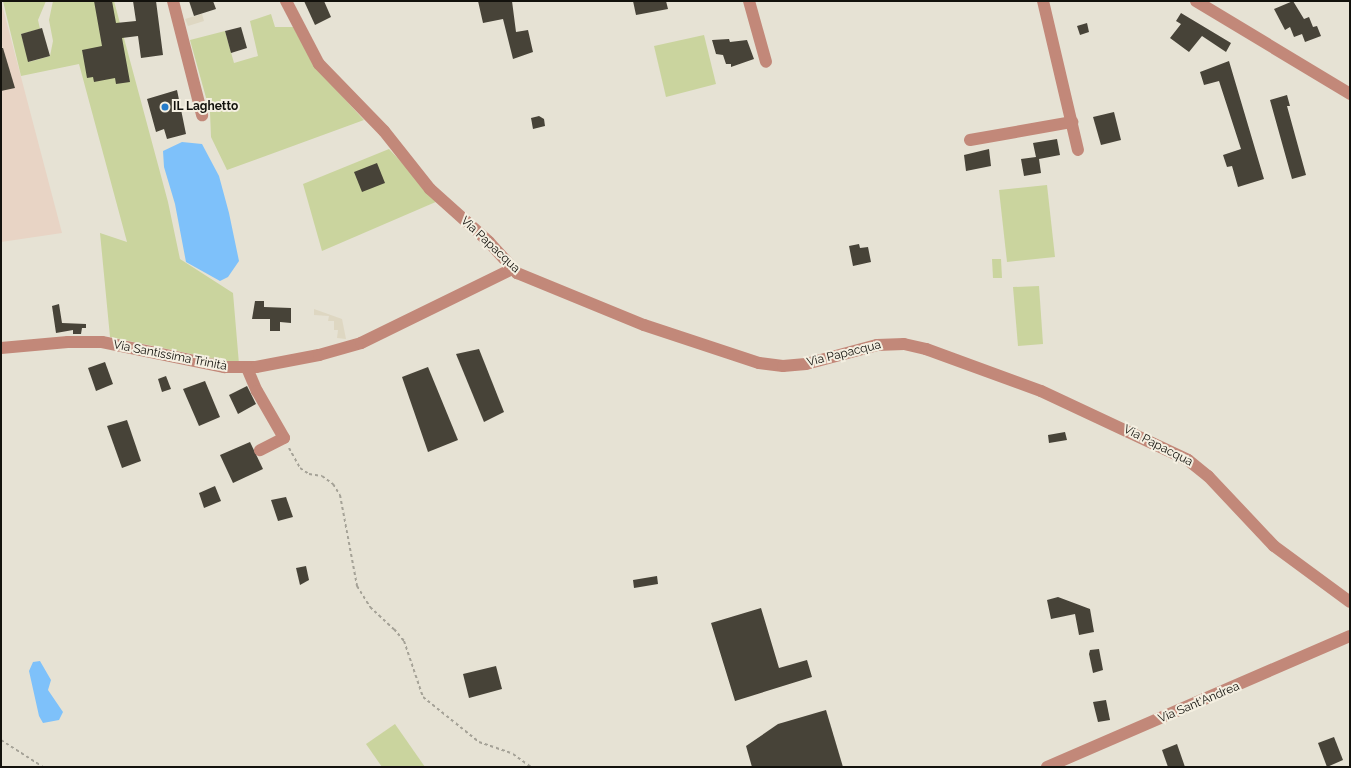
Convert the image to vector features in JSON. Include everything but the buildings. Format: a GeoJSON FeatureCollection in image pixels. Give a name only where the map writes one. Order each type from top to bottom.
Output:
{"type":"FeatureCollection","features":[{"type":"Feature","properties":{"kind":"street"},"geometry":{"type":"LineString","coordinates":[[173,1],[202,115]]}},
{"type":"Feature","properties":{"kind":"street","name":"Via Papacqua"},"geometry":{"type":"LineString","coordinates":[[286,1],[319,64],[384,131],[420,179],[489,242],[512,269],[527,278],[637,322],[759,363],[799,365],[877,345],[904,344],[926,349],[1041,391],[1188,460],[1208,476],[1274,546],[1350,602]]}},
{"type":"Feature","properties":{"kind":"street"},"geometry":{"type":"LineString","coordinates":[[750,1],[766,62]]}},
{"type":"Feature","properties":{"kind":"street"},"geometry":{"type":"LineString","coordinates":[[1043,1],[1078,150]]}},
{"type":"Feature","properties":{"kind":"street"},"geometry":{"type":"LineString","coordinates":[[1196,1],[1350,94]]}},
{"type":"Feature","properties":{"kind":"street"},"geometry":{"type":"LineString","coordinates":[[970,140],[1072,122]]}},
{"type":"Feature","properties":{"kind":"street","name":"Via Santissima Trinità"},"geometry":{"type":"LineString","coordinates":[[1,348],[68,342],[102,342],[215,366],[247,368],[310,358],[361,343],[512,269]]}},
{"type":"Feature","properties":{"kind":"street"},"geometry":{"type":"LineString","coordinates":[[247,368],[257,391],[284,438],[260,450]]}},
{"type":"Feature","properties":{"kind":"street","name":"Via Sant'Andrea"},"geometry":{"type":"LineString","coordinates":[[1047,767],[1350,636]]}},
{"type":"Feature","properties":{"kind":"path"},"geometry":{"type":"LineString","coordinates":[[284,438],[300,468],[309,474],[322,476],[333,484],[340,495],[357,586],[370,607],[394,628],[404,641],[423,697],[479,742],[512,754],[531,767]]}},
{"type":"Feature","properties":{"kind":"path"},"geometry":{"type":"LineString","coordinates":[[1,740],[43,767]]}},
{"type":"Feature","properties":{"kind":"shaded area"},"geometry":{"type":"Polygon","coordinates":[[[1,1],[62,233],[1,242],[1,1]]]}},
{"type":"Feature","properties":{"kind":"shaded area"},"geometry":{"type":"Polygon","coordinates":[[[202,14],[204,21],[188,26],[185,19],[202,14]]]}},
{"type":"Feature","properties":{"kind":"shaded area"},"geometry":{"type":"Polygon","coordinates":[[[314,309],[342,319],[346,339],[337,338],[338,330],[334,330],[334,321],[328,321],[329,316],[314,315],[314,309]]]}},
{"type":"Feature","properties":{"kind":"green space"},"geometry":{"type":"Polygon","coordinates":[[[3,1],[46,1],[38,20],[40,29],[21,34],[29,62],[50,56],[53,41],[49,20],[53,1],[114,1],[168,202],[180,259],[233,293],[239,364],[110,337],[100,233],[127,242],[79,64],[21,76],[3,1]]]}},
{"type":"Feature","properties":{"kind":"green space"},"geometry":{"type":"Polygon","coordinates":[[[271,14],[275,27],[293,27],[318,70],[364,120],[227,170],[211,137],[210,112],[190,40],[225,31],[234,63],[258,56],[250,21],[271,14]]]}},
{"type":"Feature","properties":{"kind":"green space"},"geometry":{"type":"Polygon","coordinates":[[[704,35],[716,84],[666,97],[654,46],[704,35]]]}},
{"type":"Feature","properties":{"kind":"green space"},"geometry":{"type":"Polygon","coordinates":[[[389,149],[438,201],[322,251],[303,184],[389,149]]]}},
{"type":"Feature","properties":{"kind":"green space"},"geometry":{"type":"Polygon","coordinates":[[[1047,185],[1055,257],[1007,262],[999,190],[1047,185]]]}},
{"type":"Feature","properties":{"kind":"green space"},"geometry":{"type":"Polygon","coordinates":[[[992,259],[1001,259],[1002,278],[993,278],[992,259]]]}},
{"type":"Feature","properties":{"kind":"green space"},"geometry":{"type":"Polygon","coordinates":[[[1039,286],[1043,344],[1018,346],[1013,287],[1039,286]]]}},
{"type":"Feature","properties":{"kind":"green space"},"geometry":{"type":"Polygon","coordinates":[[[395,724],[425,767],[382,767],[366,744],[395,724]]]}},
{"type":"Feature","properties":{"kind":"water"},"geometry":{"type":"Polygon","coordinates":[[[182,142],[202,144],[219,176],[229,213],[239,261],[228,277],[220,281],[186,262],[175,204],[164,167],[163,151],[182,142]]]}},
{"type":"Feature","properties":{"kind":"water"},"geometry":{"type":"Polygon","coordinates":[[[40,661],[51,680],[48,690],[63,712],[59,720],[43,723],[39,716],[29,671],[33,662],[40,661]]]}},
{"type":"Feature","properties":{"kind":"place","name":"IL Laghetto"},"geometry":{"type":"Point","coordinates":[165,107]}}]}
